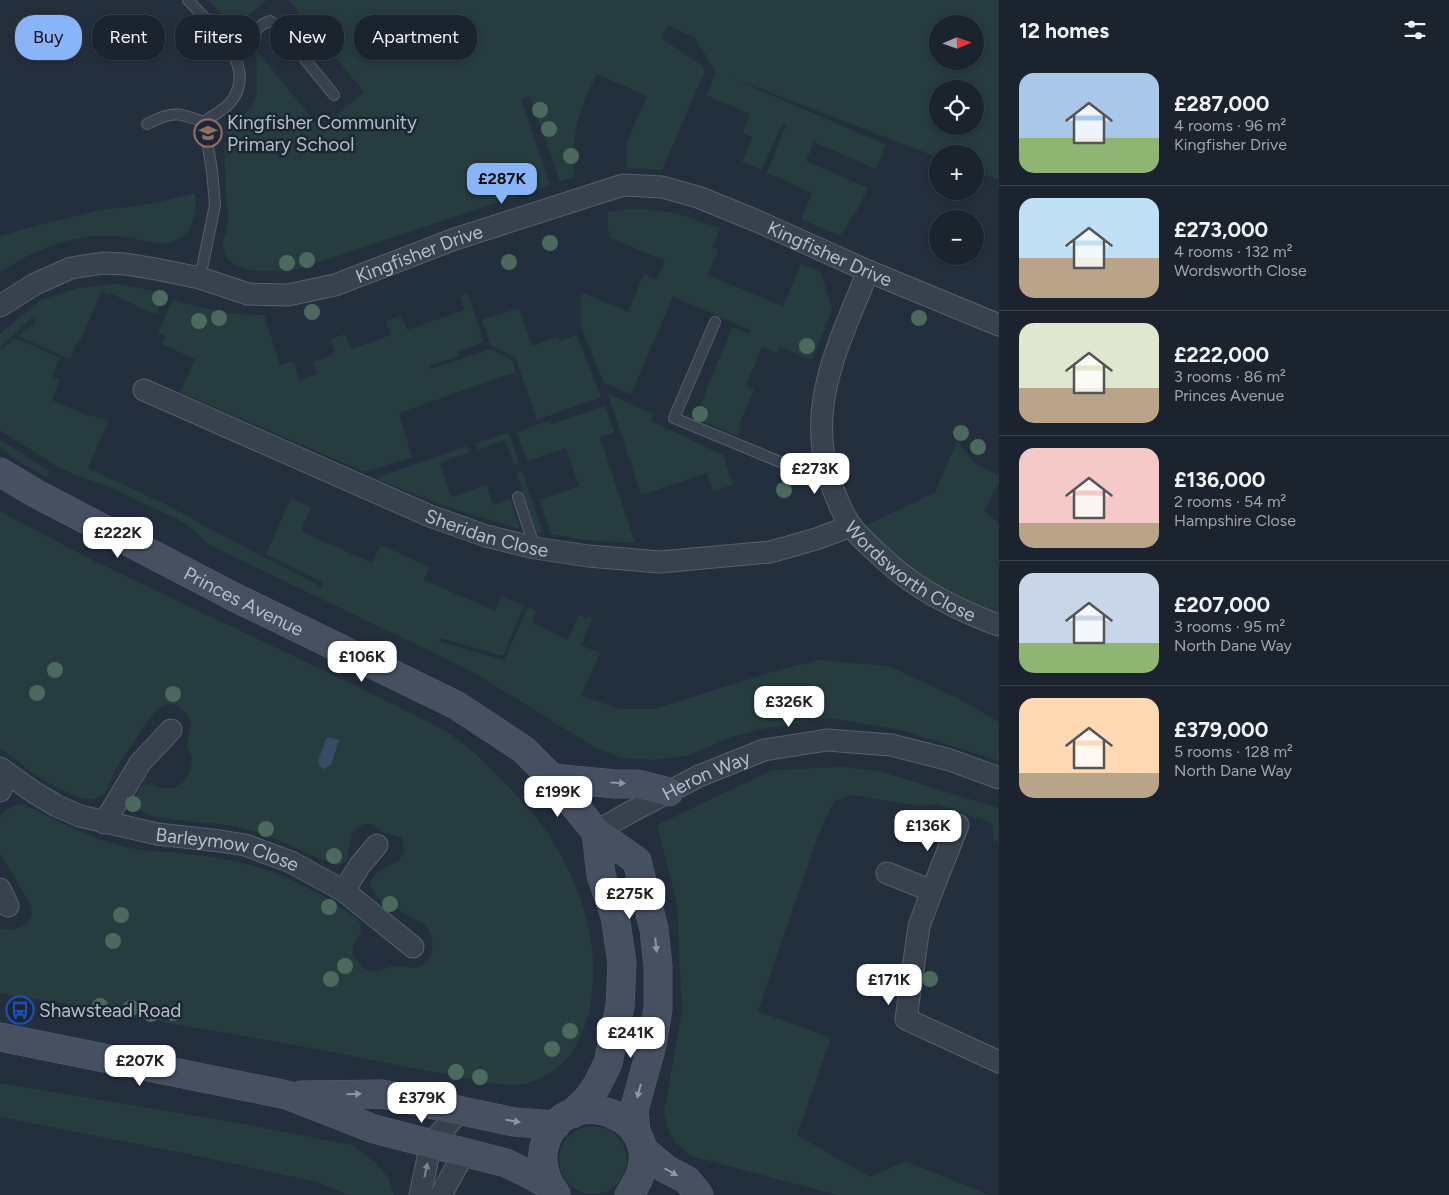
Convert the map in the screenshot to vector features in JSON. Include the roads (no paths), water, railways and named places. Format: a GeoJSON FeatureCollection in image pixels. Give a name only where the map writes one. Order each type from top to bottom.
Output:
{"type":"FeatureCollection","features":[{"type":"Feature","properties":{"kind":"street","name":"Kingfisher Drive"},"geometry":{"type":"LineString","coordinates":[[0,306],[35,284],[71,268],[103,263],[125,264],[200,278],[248,294],[288,295],[335,285],[464,236],[623,185],[662,187],[698,197],[999,326]]}},
{"type":"Feature","properties":{"kind":"street","name":"Wordsworth Close"},"geometry":{"type":"LineString","coordinates":[[868,271],[831,364],[824,393],[821,422],[822,446],[826,470],[836,499],[851,526],[859,536],[898,572],[942,601],[999,625]]}},
{"type":"Feature","properties":{"kind":"street","name":"Sheridan Close"},"geometry":{"type":"LineString","coordinates":[[144,390],[430,516],[486,536],[535,548],[588,556],[660,562],[770,552],[816,539],[851,526]]}},
{"type":"Feature","properties":{"kind":"street","name":"Princes Avenue"},"geometry":{"type":"LineString","coordinates":[[0,472],[35,493],[234,597],[456,705],[524,750],[552,778],[596,832],[637,861],[654,929],[658,967],[658,1009],[652,1044],[634,1110],[643,1167],[638,1183],[629,1195]]}},
{"type":"Feature","properties":{"kind":"street"},"geometry":{"type":"LineString","coordinates":[[104,823],[140,763],[171,730]]}},
{"type":"Feature","properties":{"kind":"street","name":"Heron Way"},"geometry":{"type":"LineString","coordinates":[[596,832],[699,776],[764,750],[827,740],[891,745],[950,760],[999,778]]}},
{"type":"Feature","properties":{"kind":"street","name":"Barleymow Close"},"geometry":{"type":"LineString","coordinates":[[3,778],[80,816],[157,834],[245,845],[291,862],[344,892],[413,947]]}},
{"type":"Feature","properties":{"kind":"street"},"geometry":{"type":"LineString","coordinates":[[552,778],[616,784],[638,784],[669,792]]}},
{"type":"Feature","properties":{"kind":"street"},"geometry":{"type":"LineString","coordinates":[[958,826],[919,926],[906,1019],[999,1062]]}},
{"type":"Feature","properties":{"kind":"street"},"geometry":{"type":"LineString","coordinates":[[553,1191],[543,1165],[545,1144],[564,1119],[589,1097],[597,1085],[608,1063],[620,1006],[622,963],[615,916],[601,875],[596,832]]}},
{"type":"Feature","properties":{"kind":"street"},"geometry":{"type":"LineString","coordinates":[[344,892],[360,865],[377,845]]}},
{"type":"Feature","properties":{"kind":"street"},"geometry":{"type":"LineString","coordinates":[[887,874],[932,891]]}},
{"type":"Feature","properties":{"kind":"street"},"geometry":{"type":"LineString","coordinates":[[0,1037],[287,1095],[374,1129],[517,1168],[553,1191]]}},
{"type":"Feature","properties":{"kind":"street"},"geometry":{"type":"LineString","coordinates":[[287,1095],[382,1094],[514,1122],[564,1119],[590,1110],[608,1111],[619,1116],[628,1124],[639,1141],[666,1169],[687,1180],[699,1195]]}},
{"type":"Feature","properties":{"kind":"street"},"geometry":{"type":"LineString","coordinates":[[420,1195],[432,1145],[437,1136],[460,1111]]}},
{"type":"Feature","properties":{"kind":"street"},"geometry":{"type":"LineString","coordinates":[[441,1195],[464,1153]]}},
{"type":"Feature","properties":{"kind":"lane"},"geometry":{"type":"LineString","coordinates":[[188,0],[201,15]]}},
{"type":"Feature","properties":{"kind":"lane"},"geometry":{"type":"LineString","coordinates":[[260,27],[270,22],[276,24],[334,95]]}},
{"type":"Feature","properties":{"kind":"lane"},"geometry":{"type":"LineString","coordinates":[[204,122],[229,103],[238,87],[240,75],[235,60]]}},
{"type":"Feature","properties":{"kind":"lane"},"geometry":{"type":"LineString","coordinates":[[147,124],[159,117],[178,113],[204,122]]}},
{"type":"Feature","properties":{"kind":"lane"},"geometry":{"type":"LineString","coordinates":[[200,278],[215,205],[204,122]]}},
{"type":"Feature","properties":{"kind":"lane"},"geometry":{"type":"LineString","coordinates":[[715,322],[674,418],[802,471],[826,470]]}},
{"type":"Feature","properties":{"kind":"lane"},"geometry":{"type":"LineString","coordinates":[[518,497],[535,548]]}},
{"type":"Feature","properties":{"kind":"water"},"geometry":{"type":"Polygon","coordinates":[[[327,737],[339,740],[331,765],[324,769],[320,767],[318,760],[327,737]]]}},
{"type":"Feature","properties":{"kind":"place","name":"Kingfisher Community Primary School"},"geometry":{"type":"Point","coordinates":[208,133]}},
{"type":"Feature","properties":{"kind":"place","name":"Shawstead Road"},"geometry":{"type":"Point","coordinates":[20,1010]}}]}
